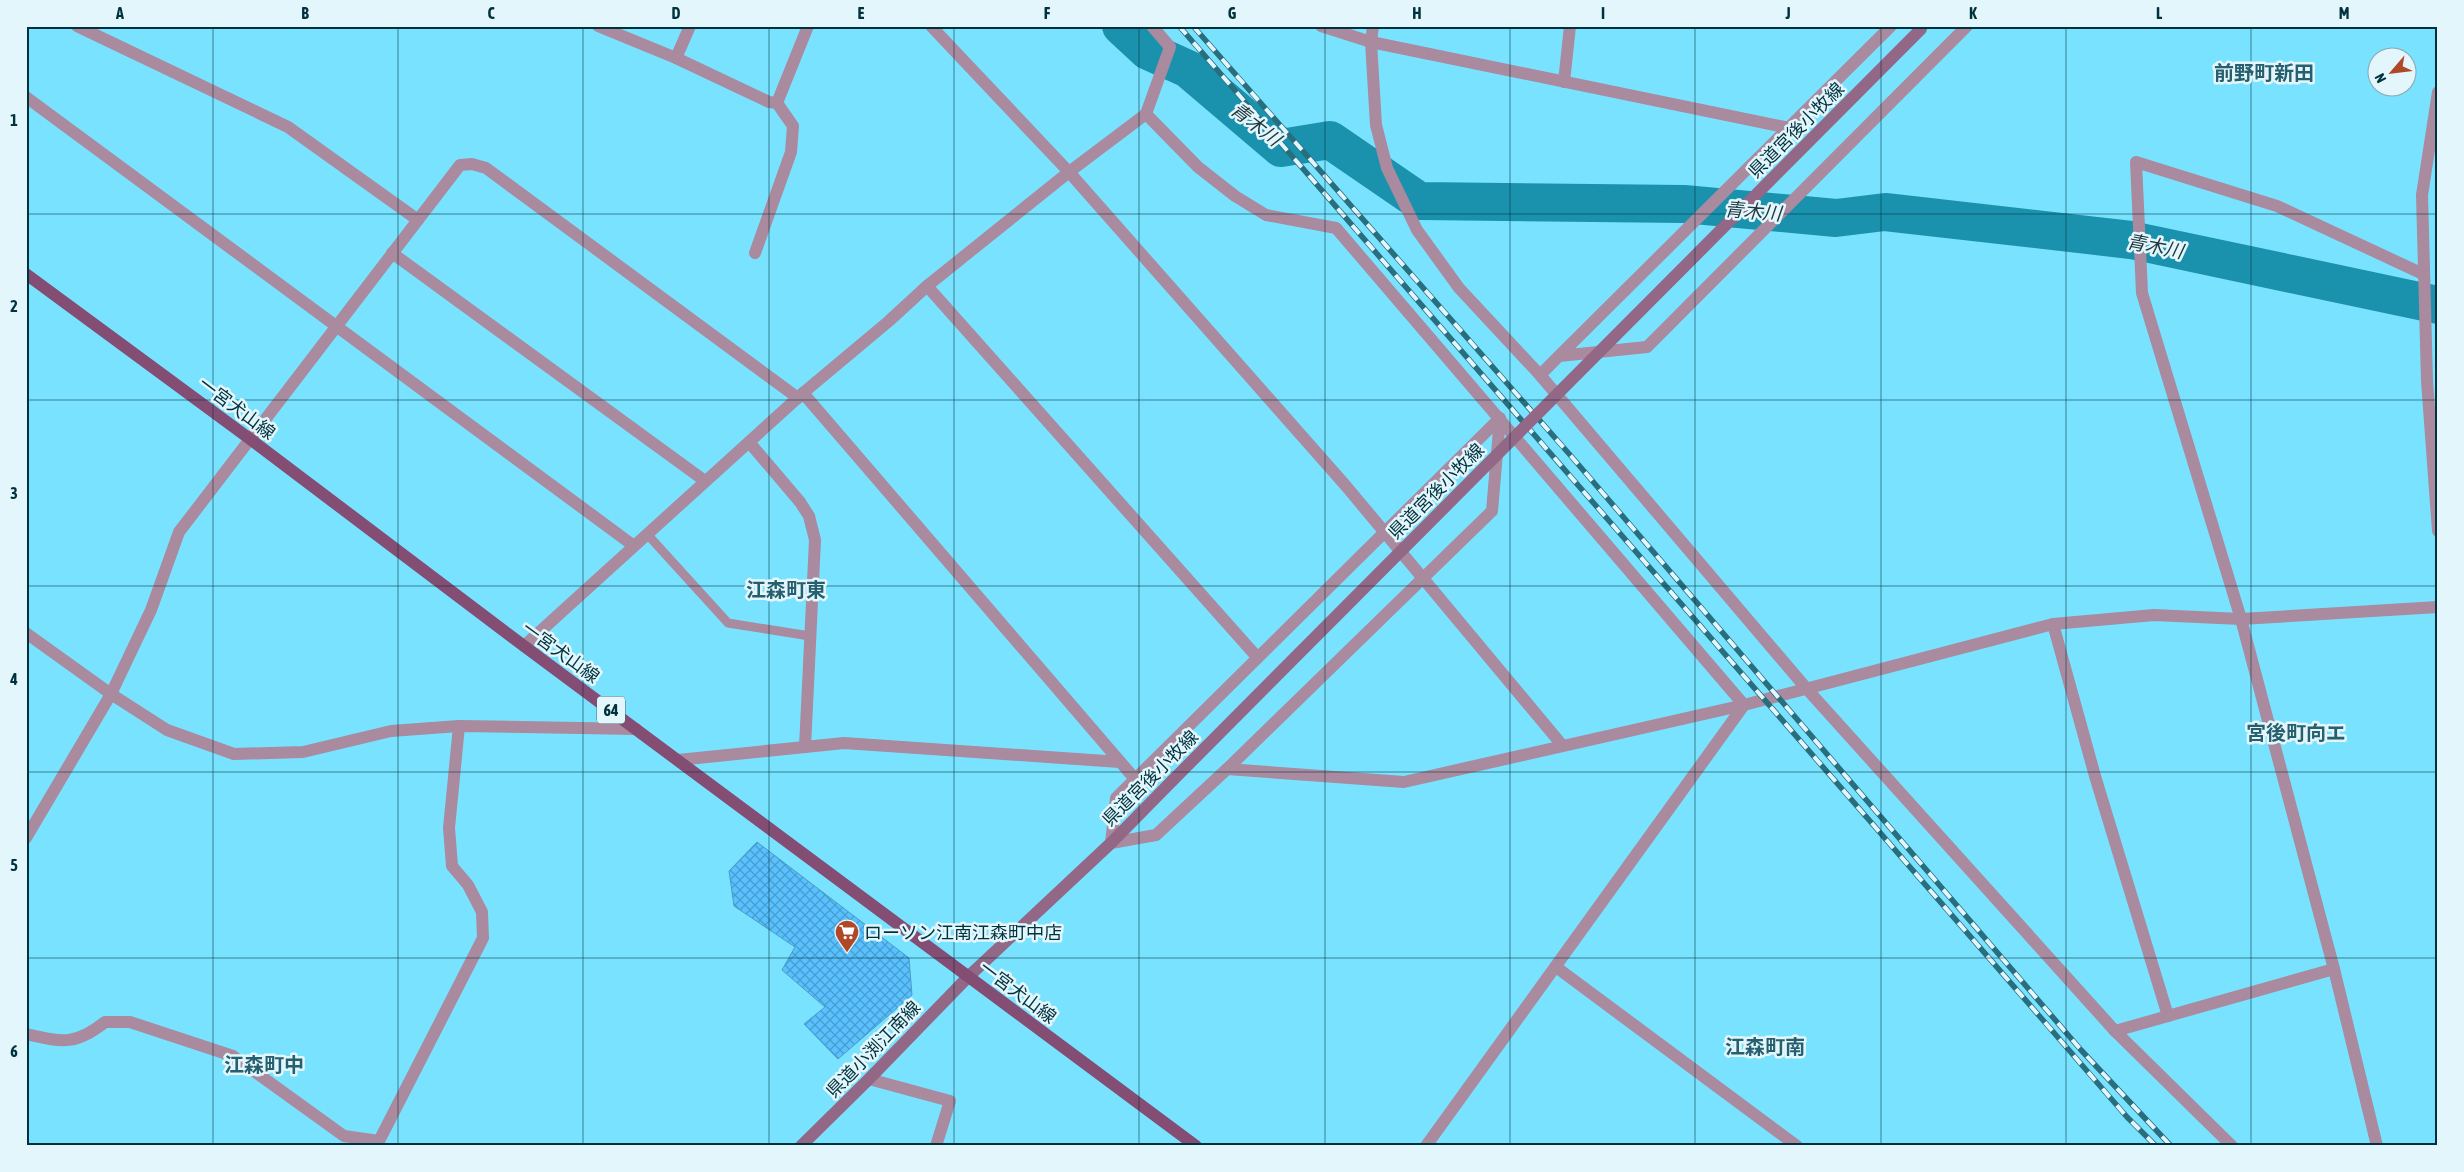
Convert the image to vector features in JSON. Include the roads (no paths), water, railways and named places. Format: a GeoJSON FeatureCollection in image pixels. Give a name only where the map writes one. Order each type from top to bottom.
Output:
{"type":"FeatureCollection","features":[{"type":"Feature","properties":{"kind":"main road","name":"県道宮後小牧線"},"geometry":{"type":"LineString","coordinates":[[968,977],[1111,842],[1923,28]]}},
{"type":"Feature","properties":{"kind":"main road","name":"一宮犬山線"},"geometry":{"type":"LineString","coordinates":[[26,274],[250,439],[524,646],[1196,1146]]}},
{"type":"Feature","properties":{"kind":"main road","name":"県道小渕江南線"},"geometry":{"type":"LineString","coordinates":[[802,1146],[968,977]]}},
{"type":"Feature","properties":{"kind":"street"},"geometry":{"type":"LineString","coordinates":[[77,26],[288,128],[418,220]]}},
{"type":"Feature","properties":{"kind":"street"},"geometry":{"type":"LineString","coordinates":[[598,26],[676,58],[769,102],[777,103],[793,126],[791,152],[755,253]]}},
{"type":"Feature","properties":{"kind":"street"},"geometry":{"type":"LineString","coordinates":[[676,58],[690,26]]}},
{"type":"Feature","properties":{"kind":"street"},"geometry":{"type":"LineString","coordinates":[[777,103],[808,26]]}},
{"type":"Feature","properties":{"kind":"street"},"geometry":{"type":"LineString","coordinates":[[931,26],[1069,172],[1384,531],[1562,745]]}},
{"type":"Feature","properties":{"kind":"street"},"geometry":{"type":"LineString","coordinates":[[524,646],[800,395],[889,321],[927,286],[1069,172],[1146,114],[1170,47],[1152,26]]}},
{"type":"Feature","properties":{"kind":"street"},"geometry":{"type":"LineString","coordinates":[[1321,26],[1371,42],[1789,128]]}},
{"type":"Feature","properties":{"kind":"street"},"geometry":{"type":"LineString","coordinates":[[1373,26],[1371,42],[1376,125],[1387,168],[1417,230],[1459,288],[1540,375],[1806,688],[2115,1031],[2232,1146]]}},
{"type":"Feature","properties":{"kind":"street"},"geometry":{"type":"LineString","coordinates":[[1564,82],[1570,26]]}},
{"type":"Feature","properties":{"kind":"street"},"geometry":{"type":"LineString","coordinates":[[1540,375],[1891,26]]}},
{"type":"Feature","properties":{"kind":"street"},"geometry":{"type":"LineString","coordinates":[[1559,356],[1647,347],[1966,26]]}},
{"type":"Feature","properties":{"kind":"street"},"geometry":{"type":"LineString","coordinates":[[2438,92],[2422,195],[2422,274],[2438,531]]}},
{"type":"Feature","properties":{"kind":"street"},"geometry":{"type":"LineString","coordinates":[[26,97],[634,546]]}},
{"type":"Feature","properties":{"kind":"street"},"geometry":{"type":"LineString","coordinates":[[1146,114],[1198,167],[1235,196],[1266,215],[1336,228],[1744,705]]}},
{"type":"Feature","properties":{"kind":"street"},"geometry":{"type":"LineString","coordinates":[[2377,1146],[2334,969],[2241,619],[2142,293],[2136,162],[2277,206],[2422,274]]}},
{"type":"Feature","properties":{"kind":"street"},"geometry":{"type":"LineString","coordinates":[[26,838],[111,694],[151,610],[179,532],[460,165],[472,164],[486,168],[800,395],[1135,779]]}},
{"type":"Feature","properties":{"kind":"street"},"geometry":{"type":"LineString","coordinates":[[392,253],[705,481]]}},
{"type":"Feature","properties":{"kind":"street"},"geometry":{"type":"LineString","coordinates":[[927,286],[1257,657]]}},
{"type":"Feature","properties":{"kind":"street"},"geometry":{"type":"LineString","coordinates":[[1500,418],[1492,511],[1228,769],[1156,835],[1111,842],[1116,798],[1500,418]]}},
{"type":"Feature","properties":{"kind":"street"},"geometry":{"type":"LineString","coordinates":[[749,442],[800,502],[809,516],[815,540],[805,748]]}},
{"type":"Feature","properties":{"kind":"street"},"geometry":{"type":"LineString","coordinates":[[1228,769],[1404,782],[1744,705],[2053,624],[2154,615],[2241,619],[2438,607]]}},
{"type":"Feature","properties":{"kind":"street"},"geometry":{"type":"LineString","coordinates":[[2053,624],[2095,776],[2168,1016]]}},
{"type":"Feature","properties":{"kind":"street"},"geometry":{"type":"LineString","coordinates":[[26,633],[111,694],[167,730],[234,754],[303,752],[391,731],[459,726],[636,729]]}},
{"type":"Feature","properties":{"kind":"street"},"geometry":{"type":"LineString","coordinates":[[1426,1146],[1744,705]]}},
{"type":"Feature","properties":{"kind":"street"},"geometry":{"type":"LineString","coordinates":[[26,1034],[62,1042],[89,1035],[105,1022],[130,1022],[233,1056],[340,1141],[379,1141],[483,938],[482,912],[468,884],[452,866],[449,828],[459,726]]}},
{"type":"Feature","properties":{"kind":"street"},"geometry":{"type":"LineString","coordinates":[[678,760],[844,743],[910,746],[1120,762]]}},
{"type":"Feature","properties":{"kind":"street"},"geometry":{"type":"LineString","coordinates":[[1556,968],[1797,1146]]}},
{"type":"Feature","properties":{"kind":"street"},"geometry":{"type":"LineString","coordinates":[[2115,1031],[2334,969]]}},
{"type":"Feature","properties":{"kind":"street"},"geometry":{"type":"LineString","coordinates":[[869,1079],[950,1101],[936,1146]]}},
{"type":"Feature","properties":{"kind":"lane"},"geometry":{"type":"LineString","coordinates":[[647,534],[728,623],[810,636]]}},
{"type":"Feature","properties":{"kind":"waterway","name":"青木川"},"geometry":{"type":"LineString","coordinates":[[1121,26],[1148,51],[1188,69],[1281,148],[1330,140],[1419,201],[1684,204],[1836,218],[1885,212],[2131,240],[2438,305]]}},
{"type":"Feature","properties":{"kind":"railway"},"geometry":{"type":"LineString","coordinates":[[1179,26],[2127,1117],[2156,1146]]}},
{"type":"Feature","properties":{"kind":"railway"},"geometry":{"type":"LineString","coordinates":[[1193,26],[1571,456],[2081,1050],[2171,1146]]}},
{"type":"Feature","properties":{"kind":"place","name":"ローソン江南江森町中店"},"geometry":{"type":"Point","coordinates":[847,953]}},
{"type":"Feature","properties":{"kind":"district","name":"前野町新田"},"geometry":{"type":"Point","coordinates":[2264,72]}},
{"type":"Feature","properties":{"kind":"district","name":"江森町東"},"geometry":{"type":"Point","coordinates":[786,589]}},
{"type":"Feature","properties":{"kind":"district","name":"宮後町向エ"},"geometry":{"type":"Point","coordinates":[2296,732]}},
{"type":"Feature","properties":{"kind":"district","name":"江森町南"},"geometry":{"type":"Point","coordinates":[1765,1046]}},
{"type":"Feature","properties":{"kind":"district","name":"江森町中"},"geometry":{"type":"Point","coordinates":[264,1064]}}]}
